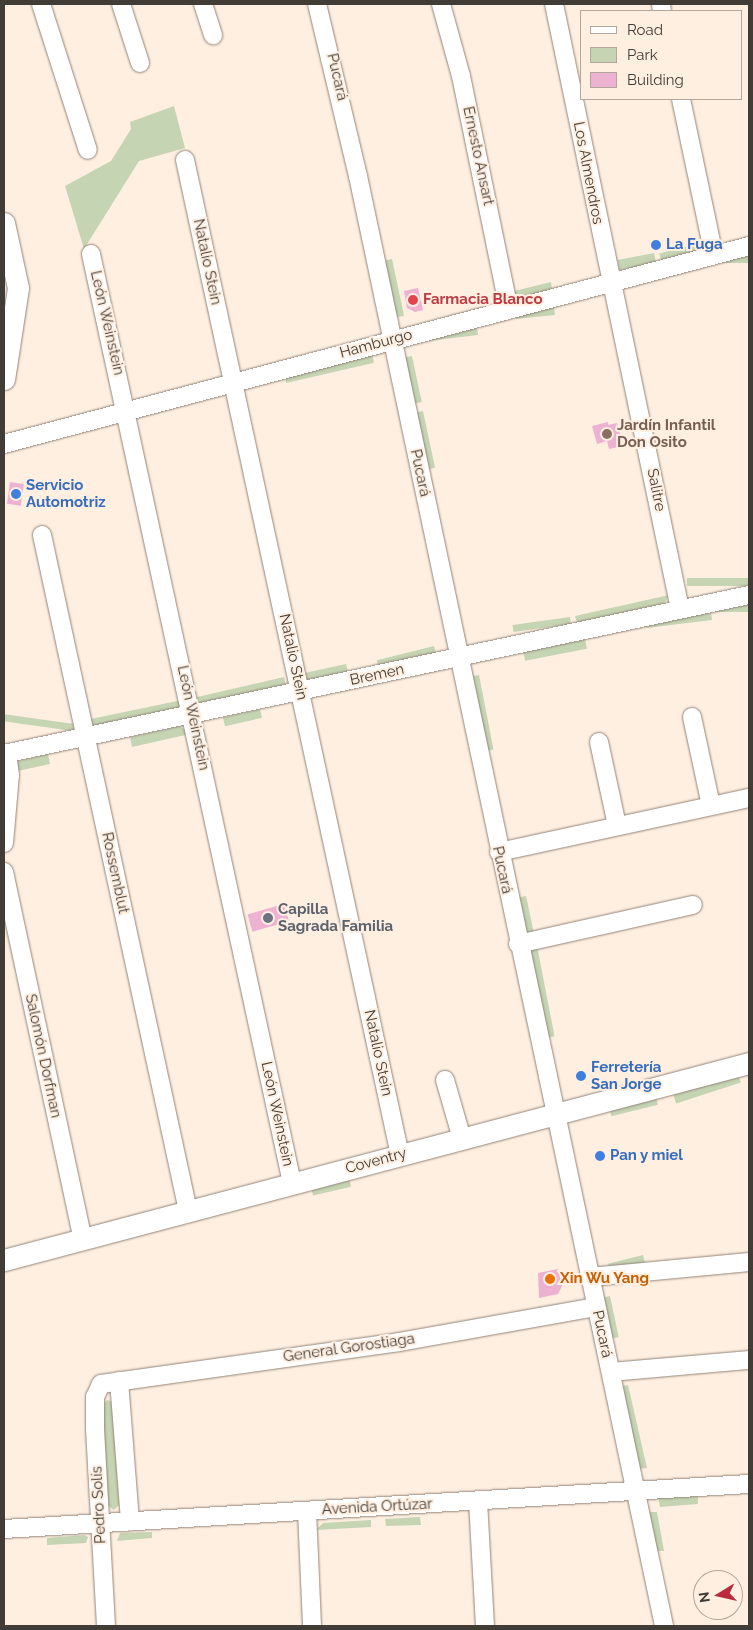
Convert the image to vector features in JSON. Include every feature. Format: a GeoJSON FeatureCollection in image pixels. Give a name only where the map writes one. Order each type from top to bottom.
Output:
{"type":"FeatureCollection","features":[{"type":"Feature","properties":{"kind":"street"},"geometry":{"type":"LineString","coordinates":[[41,4],[88,150]]}},
{"type":"Feature","properties":{"kind":"street"},"geometry":{"type":"LineString","coordinates":[[121,4],[140,62]]}},
{"type":"Feature","properties":{"kind":"street"},"geometry":{"type":"LineString","coordinates":[[203,4],[213,35]]}},
{"type":"Feature","properties":{"kind":"street","name":"Pucará"},"geometry":{"type":"LineString","coordinates":[[317,4],[331,50],[518,944],[664,1626]]}},
{"type":"Feature","properties":{"kind":"street","name":"Ernesto Ansart"},"geometry":{"type":"LineString","coordinates":[[441,4],[461,76],[509,309]]}},
{"type":"Feature","properties":{"kind":"street","name":"Los Almendros"},"geometry":{"type":"LineString","coordinates":[[554,4],[611,283]]}},
{"type":"Feature","properties":{"kind":"street"},"geometry":{"type":"LineString","coordinates":[[681,100],[714,255]]}},
{"type":"Feature","properties":{"kind":"street","name":"Natalio Stein"},"geometry":{"type":"LineString","coordinates":[[185,160],[400,1155]]}},
{"type":"Feature","properties":{"kind":"street"},"geometry":{"type":"LineString","coordinates":[[4,223],[18,288],[4,379]]}},
{"type":"Feature","properties":{"kind":"street","name":"Hamburgo"},"geometry":{"type":"LineString","coordinates":[[4,444],[749,246]]}},
{"type":"Feature","properties":{"kind":"street","name":"León Weinstein"},"geometry":{"type":"LineString","coordinates":[[91,254],[127,411],[292,1184]]}},
{"type":"Feature","properties":{"kind":"street","name":"Salitre"},"geometry":{"type":"LineString","coordinates":[[611,283],[680,610]]}},
{"type":"Feature","properties":{"kind":"street","name":"Rossemblut"},"geometry":{"type":"LineString","coordinates":[[42,535],[188,1211]]}},
{"type":"Feature","properties":{"kind":"street","name":"Bremen"},"geometry":{"type":"LineString","coordinates":[[5,754],[749,595]]}},
{"type":"Feature","properties":{"kind":"street"},"geometry":{"type":"LineString","coordinates":[[692,717],[711,806]]}},
{"type":"Feature","properties":{"kind":"street"},"geometry":{"type":"LineString","coordinates":[[598,742],[617,825]]}},
{"type":"Feature","properties":{"kind":"street"},"geometry":{"type":"LineString","coordinates":[[4,843],[10,775],[5,754]]}},
{"type":"Feature","properties":{"kind":"street"},"geometry":{"type":"LineString","coordinates":[[499,852],[749,798]]}},
{"type":"Feature","properties":{"kind":"street","name":"Salomón Dorfman"},"geometry":{"type":"LineString","coordinates":[[4,872],[83,1239]]}},
{"type":"Feature","properties":{"kind":"street"},"geometry":{"type":"LineString","coordinates":[[518,944],[693,905]]}},
{"type":"Feature","properties":{"kind":"street","name":"Coventry"},"geometry":{"type":"LineString","coordinates":[[4,1260],[749,1063]]}},
{"type":"Feature","properties":{"kind":"street"},"geometry":{"type":"LineString","coordinates":[[445,1080],[462,1138]]}},
{"type":"Feature","properties":{"kind":"street"},"geometry":{"type":"LineString","coordinates":[[590,1277],[749,1262]]}},
{"type":"Feature","properties":{"kind":"street","name":"General Gorostiaga"},"geometry":{"type":"LineString","coordinates":[[101,1384],[399,1342],[596,1307]]}},
{"type":"Feature","properties":{"kind":"street","name":"Pucará"},"geometry":{"type":"LineString","coordinates":[[611,1372],[749,1360]]}},
{"type":"Feature","properties":{"kind":"street","name":"Pedro Solís"},"geometry":{"type":"LineString","coordinates":[[120,1381],[130,1522]]}},
{"type":"Feature","properties":{"kind":"street","name":"Pedro Solís"},"geometry":{"type":"LineString","coordinates":[[101,1384],[95,1398],[106,1626]]}},
{"type":"Feature","properties":{"kind":"street","name":"Avenida Ortúzar"},"geometry":{"type":"LineString","coordinates":[[4,1529],[749,1484]]}},
{"type":"Feature","properties":{"kind":"street"},"geometry":{"type":"LineString","coordinates":[[478,1501],[485,1626]]}},
{"type":"Feature","properties":{"kind":"street"},"geometry":{"type":"LineString","coordinates":[[307,1512],[312,1626]]}},
{"type":"Feature","properties":{"kind":"green space"},"geometry":{"type":"Polygon","coordinates":[[[174,106],[185,148],[139,161],[84,249],[65,186],[111,161],[131,129],[130,122],[174,106]]]}},
{"type":"Feature","properties":{"kind":"green space"},"geometry":{"type":"Polygon","coordinates":[[[701,243],[703,251],[661,261],[659,253],[701,243]]]}},
{"type":"Feature","properties":{"kind":"green space"},"geometry":{"type":"Polygon","coordinates":[[[654,253],[656,263],[620,270],[618,260],[654,253]]]}},
{"type":"Feature","properties":{"kind":"green space"},"geometry":{"type":"Polygon","coordinates":[[[675,255],[749,255],[749,263],[675,263],[675,255]]]}},
{"type":"Feature","properties":{"kind":"green space"},"geometry":{"type":"Polygon","coordinates":[[[392,259],[404,316],[395,318],[383,261],[392,259]]]}},
{"type":"Feature","properties":{"kind":"green space"},"geometry":{"type":"Polygon","coordinates":[[[551,282],[552,289],[520,298],[510,292],[551,282]]]}},
{"type":"Feature","properties":{"kind":"green space"},"geometry":{"type":"Polygon","coordinates":[[[554,306],[555,315],[516,319],[515,310],[554,306]]]}},
{"type":"Feature","properties":{"kind":"green space"},"geometry":{"type":"Polygon","coordinates":[[[477,327],[478,335],[413,343],[412,335],[477,327]]]}},
{"type":"Feature","properties":{"kind":"green space"},"geometry":{"type":"Polygon","coordinates":[[[372,354],[374,363],[286,383],[284,374],[372,354]]]}},
{"type":"Feature","properties":{"kind":"green space"},"geometry":{"type":"Polygon","coordinates":[[[412,356],[422,402],[414,404],[404,358],[412,356]]]}},
{"type":"Feature","properties":{"kind":"green space"},"geometry":{"type":"Polygon","coordinates":[[[423,411],[435,468],[428,469],[416,412],[423,411]]]}},
{"type":"Feature","properties":{"kind":"green space"},"geometry":{"type":"Polygon","coordinates":[[[687,578],[749,578],[749,586],[687,586],[687,578]]]}},
{"type":"Feature","properties":{"kind":"green space"},"geometry":{"type":"Polygon","coordinates":[[[669,595],[664,604],[578,624],[575,616],[669,595]]]}},
{"type":"Feature","properties":{"kind":"green space"},"geometry":{"type":"Polygon","coordinates":[[[715,604],[749,604],[749,612],[715,612],[715,604]]]}},
{"type":"Feature","properties":{"kind":"green space"},"geometry":{"type":"Polygon","coordinates":[[[711,612],[712,620],[646,628],[645,620],[711,612]]]}},
{"type":"Feature","properties":{"kind":"green space"},"geometry":{"type":"Polygon","coordinates":[[[570,617],[571,624],[514,632],[513,625],[570,617]]]}},
{"type":"Feature","properties":{"kind":"green space"},"geometry":{"type":"Polygon","coordinates":[[[585,639],[587,649],[525,661],[523,651],[585,639]]]}},
{"type":"Feature","properties":{"kind":"green space"},"geometry":{"type":"Polygon","coordinates":[[[434,646],[436,654],[379,668],[377,660],[434,646]]]}},
{"type":"Feature","properties":{"kind":"green space"},"geometry":{"type":"Polygon","coordinates":[[[346,664],[348,673],[305,681],[300,674],[346,664]]]}},
{"type":"Feature","properties":{"kind":"green space"},"geometry":{"type":"Polygon","coordinates":[[[479,675],[494,750],[485,751],[470,677],[479,675]]]}},
{"type":"Feature","properties":{"kind":"green space"},"geometry":{"type":"Polygon","coordinates":[[[284,677],[286,686],[198,706],[196,697],[284,677]]]}},
{"type":"Feature","properties":{"kind":"green space"},"geometry":{"type":"Polygon","coordinates":[[[182,700],[179,708],[93,727],[91,719],[182,700]]]}},
{"type":"Feature","properties":{"kind":"green space"},"geometry":{"type":"Polygon","coordinates":[[[260,709],[262,718],[225,726],[223,718],[260,709]]]}},
{"type":"Feature","properties":{"kind":"green space"},"geometry":{"type":"Polygon","coordinates":[[[4,714],[74,724],[73,731],[4,721],[4,714]]]}},
{"type":"Feature","properties":{"kind":"green space"},"geometry":{"type":"Polygon","coordinates":[[[180,726],[190,734],[132,747],[130,737],[180,726]]]}},
{"type":"Feature","properties":{"kind":"green space"},"geometry":{"type":"Polygon","coordinates":[[[48,754],[50,764],[13,772],[19,761],[48,754]]]}},
{"type":"Feature","properties":{"kind":"green space"},"geometry":{"type":"Polygon","coordinates":[[[526,896],[534,934],[525,936],[517,898],[526,896]]]}},
{"type":"Feature","properties":{"kind":"green space"},"geometry":{"type":"Polygon","coordinates":[[[537,946],[555,1036],[546,1038],[528,948],[537,946]]]}},
{"type":"Feature","properties":{"kind":"green space"},"geometry":{"type":"Polygon","coordinates":[[[738,1074],[741,1083],[676,1104],[673,1095],[738,1074]]]}},
{"type":"Feature","properties":{"kind":"green space"},"geometry":{"type":"Polygon","coordinates":[[[656,1097],[658,1105],[611,1116],[609,1109],[656,1097]]]}},
{"type":"Feature","properties":{"kind":"green space"},"geometry":{"type":"Polygon","coordinates":[[[349,1178],[351,1187],[313,1196],[311,1187],[349,1178]]]}},
{"type":"Feature","properties":{"kind":"green space"},"geometry":{"type":"Polygon","coordinates":[[[643,1255],[645,1263],[610,1271],[608,1264],[643,1255]]]}},
{"type":"Feature","properties":{"kind":"green space"},"geometry":{"type":"Polygon","coordinates":[[[610,1296],[619,1337],[611,1339],[602,1298],[610,1296]]]}},
{"type":"Feature","properties":{"kind":"green space"},"geometry":{"type":"Polygon","coordinates":[[[628,1385],[647,1468],[638,1469],[621,1386],[628,1385]]]}},
{"type":"Feature","properties":{"kind":"green space"},"geometry":{"type":"Polygon","coordinates":[[[107,1400],[113,1402],[119,1505],[114,1510],[108,1506],[103,1404],[107,1400]]]}},
{"type":"Feature","properties":{"kind":"green space"},"geometry":{"type":"Polygon","coordinates":[[[698,1495],[698,1504],[660,1507],[658,1497],[698,1495]]]}},
{"type":"Feature","properties":{"kind":"green space"},"geometry":{"type":"Polygon","coordinates":[[[648,1512],[657,1512],[664,1551],[656,1551],[648,1512]]]}},
{"type":"Feature","properties":{"kind":"green space"},"geometry":{"type":"Polygon","coordinates":[[[420,1517],[421,1525],[386,1526],[385,1519],[420,1517]]]}},
{"type":"Feature","properties":{"kind":"green space"},"geometry":{"type":"Polygon","coordinates":[[[371,1520],[371,1527],[316,1530],[323,1523],[371,1520]]]}},
{"type":"Feature","properties":{"kind":"green space"},"geometry":{"type":"Polygon","coordinates":[[[152,1532],[152,1538],[117,1541],[120,1533],[152,1532]]]}},
{"type":"Feature","properties":{"kind":"green space"},"geometry":{"type":"Polygon","coordinates":[[[84,1535],[88,1537],[86,1543],[47,1545],[47,1538],[84,1535]]]}},
{"type":"Feature","properties":{"kind":"building","name":"Farmacia Blanco"},"geometry":{"type":"Polygon","coordinates":[[[418,288],[423,310],[415,312],[407,308],[404,291],[418,288]]]}},
{"type":"Feature","properties":{"kind":"building","name":"Jardín Infantil Don Osito"},"geometry":{"type":"Polygon","coordinates":[[[608,422],[608,425],[617,423],[623,446],[609,449],[607,441],[597,444],[592,426],[608,422]]]}},
{"type":"Feature","properties":{"kind":"building","name":"Servicio Automotriz"},"geometry":{"type":"Polygon","coordinates":[[[10,482],[24,484],[21,506],[7,504],[10,482]]]}},
{"type":"Feature","properties":{"kind":"building","name":"Capilla Sagrada Familia"},"geometry":{"type":"Polygon","coordinates":[[[284,904],[289,921],[252,932],[247,914],[284,904]]]}},
{"type":"Feature","properties":{"kind":"building","name":"Xin Wu Yang"},"geometry":{"type":"Polygon","coordinates":[[[558,1269],[562,1286],[558,1294],[539,1298],[538,1273],[558,1269]]]}},
{"type":"Feature","properties":{"kind":"place","name":"La Fuga"},"geometry":{"type":"Point","coordinates":[656,245]}},
{"type":"Feature","properties":{"kind":"place","name":"Farmacia Blanco"},"geometry":{"type":"Point","coordinates":[413,300]}},
{"type":"Feature","properties":{"kind":"place","name":"Jardín Infantil Don Osito"},"geometry":{"type":"Point","coordinates":[607,434]}},
{"type":"Feature","properties":{"kind":"place","name":"Servicio Automotriz"},"geometry":{"type":"Point","coordinates":[16,494]}},
{"type":"Feature","properties":{"kind":"place","name":"Capilla Sagrada Familia"},"geometry":{"type":"Point","coordinates":[268,918]}},
{"type":"Feature","properties":{"kind":"place","name":"Ferretería San Jorge"},"geometry":{"type":"Point","coordinates":[581,1076]}},
{"type":"Feature","properties":{"kind":"place","name":"Pan y miel"},"geometry":{"type":"Point","coordinates":[600,1156]}},
{"type":"Feature","properties":{"kind":"place","name":"Xin Wu Yang"},"geometry":{"type":"Point","coordinates":[550,1279]}}]}
